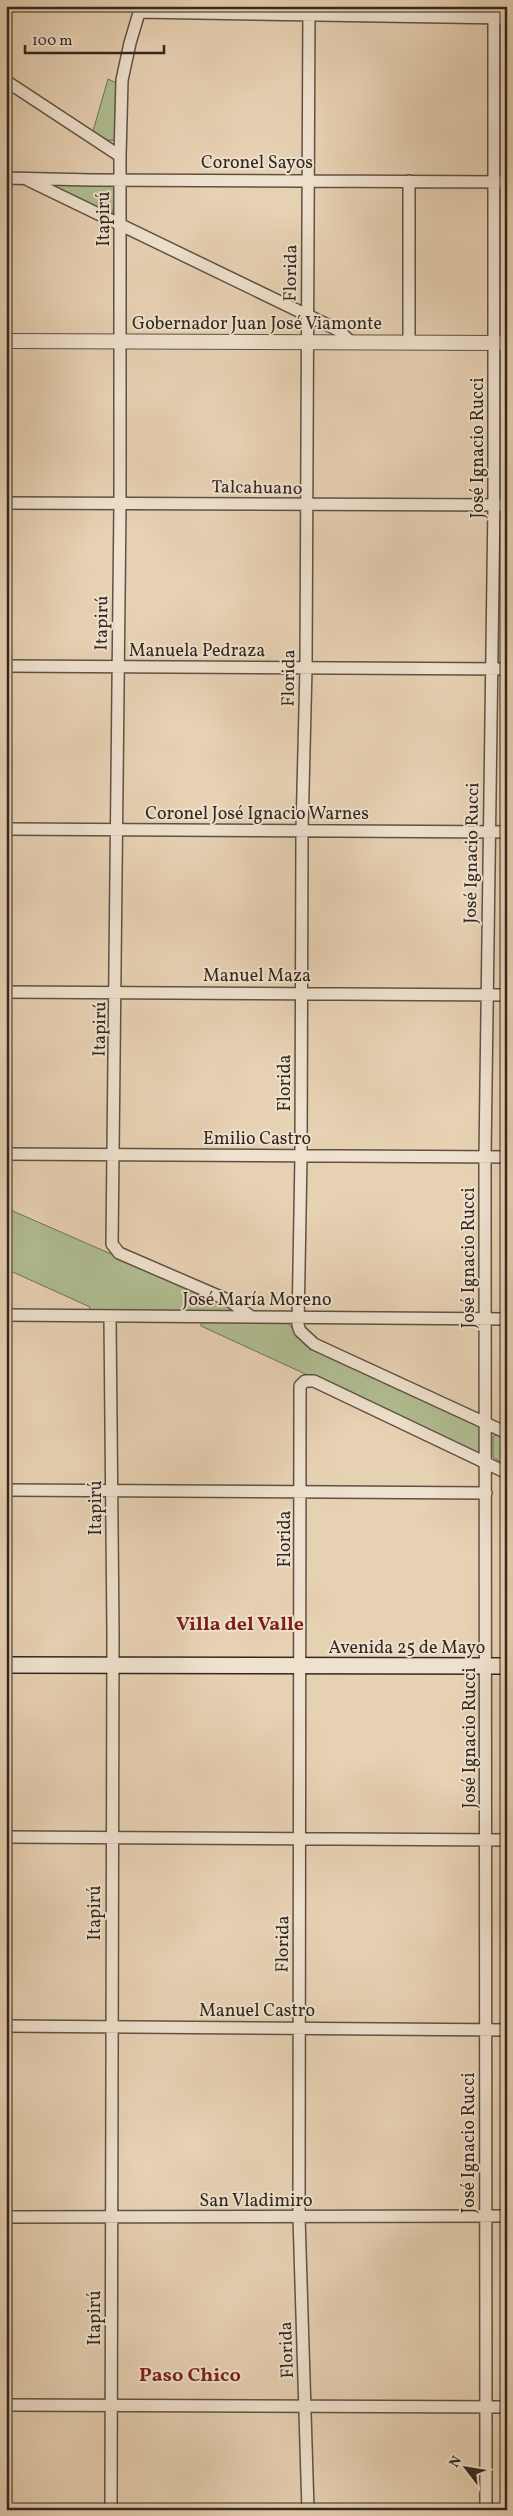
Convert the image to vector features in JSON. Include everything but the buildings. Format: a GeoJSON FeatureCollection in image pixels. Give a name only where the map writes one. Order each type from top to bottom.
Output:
{"type":"FeatureCollection","features":[{"type":"Feature","properties":{"kind":"main road","name":"Avenida 25 de Mayo"},"geometry":{"type":"LineString","coordinates":[[6,1665],[507,1666]]}},
{"type":"Feature","properties":{"kind":"street"},"geometry":{"type":"LineString","coordinates":[[140,9],[493,12],[507,18]]}},
{"type":"Feature","properties":{"kind":"street","name":"Itapirú"},"geometry":{"type":"LineString","coordinates":[[140,9],[122,80],[120,156],[118,829],[112,1244],[119,1253],[230,1302],[250,1316]]}},
{"type":"Feature","properties":{"kind":"street","name":"Florida"},"geometry":{"type":"LineString","coordinates":[[309,11],[306,668],[302,831],[301,1156],[297,1317],[300,1331],[314,1344],[486,1422]]}},
{"type":"Feature","properties":{"kind":"street","name":"José Ignacio Rucci"},"geometry":{"type":"LineString","coordinates":[[486,2510],[486,1157],[494,505],[501,343],[492,182],[493,12]]}},
{"type":"Feature","properties":{"kind":"street"},"geometry":{"type":"LineString","coordinates":[[6,80],[120,156]]}},
{"type":"Feature","properties":{"kind":"street"},"geometry":{"type":"LineString","coordinates":[[6,170],[338,330],[352,343]]}},
{"type":"Feature","properties":{"kind":"street","name":"Coronel Sayos"},"geometry":{"type":"LineString","coordinates":[[6,178],[507,182]]}},
{"type":"Feature","properties":{"kind":"street"},"geometry":{"type":"LineString","coordinates":[[409,181],[409,342]]}},
{"type":"Feature","properties":{"kind":"street","name":"Gobernador Juan José Viamonte"},"geometry":{"type":"LineString","coordinates":[[6,341],[501,343]]}},
{"type":"Feature","properties":{"kind":"street","name":"Talcahuano"},"geometry":{"type":"LineString","coordinates":[[6,503],[507,505]]}},
{"type":"Feature","properties":{"kind":"street","name":"Manuela Pedraza"},"geometry":{"type":"LineString","coordinates":[[6,666],[507,669]]}},
{"type":"Feature","properties":{"kind":"street","name":"Coronel José Ignacio Warnes"},"geometry":{"type":"LineString","coordinates":[[6,828],[507,832]]}},
{"type":"Feature","properties":{"kind":"street","name":"Manuel Maza"},"geometry":{"type":"LineString","coordinates":[[6,992],[507,995]]}},
{"type":"Feature","properties":{"kind":"street","name":"Emilio Castro"},"geometry":{"type":"LineString","coordinates":[[6,1154],[507,1157]]}},
{"type":"Feature","properties":{"kind":"street","name":"José María Moreno"},"geometry":{"type":"LineString","coordinates":[[6,1315],[507,1319]]}},
{"type":"Feature","properties":{"kind":"street","name":"Itapirú"},"geometry":{"type":"LineString","coordinates":[[110,1317],[113,1491],[111,2510]]}},
{"type":"Feature","properties":{"kind":"street","name":"Florida"},"geometry":{"type":"LineString","coordinates":[[308,2510],[299,2217],[300,1386],[305,1381],[314,1381],[486,1463]]}},
{"type":"Feature","properties":{"kind":"street"},"geometry":{"type":"LineString","coordinates":[[486,1422],[507,1433]]}},
{"type":"Feature","properties":{"kind":"street"},"geometry":{"type":"LineString","coordinates":[[486,1463],[507,1473]]}},
{"type":"Feature","properties":{"kind":"street"},"geometry":{"type":"LineString","coordinates":[[6,1490],[486,1493]]}},
{"type":"Feature","properties":{"kind":"street"},"geometry":{"type":"LineString","coordinates":[[6,1837],[507,1840]]}},
{"type":"Feature","properties":{"kind":"street","name":"Manuel Castro"},"geometry":{"type":"LineString","coordinates":[[6,2026],[507,2030]]}},
{"type":"Feature","properties":{"kind":"street","name":"San Vladimiro"},"geometry":{"type":"LineString","coordinates":[[6,2217],[507,2216]]}},
{"type":"Feature","properties":{"kind":"street"},"geometry":{"type":"LineString","coordinates":[[6,2405],[507,2407]]}},
{"type":"Feature","properties":{"kind":"green space"},"geometry":{"type":"Polygon","coordinates":[[[108,79],[119,84],[116,139],[113,140],[104,138],[93,131],[108,79]]]}},
{"type":"Feature","properties":{"kind":"green space"},"geometry":{"type":"Polygon","coordinates":[[[6,170],[23,178],[6,178],[6,170]]]}},
{"type":"Feature","properties":{"kind":"green space"},"geometry":{"type":"Polygon","coordinates":[[[23,178],[116,185],[112,218],[23,178]]]}},
{"type":"Feature","properties":{"kind":"green space"},"geometry":{"type":"Polygon","coordinates":[[[6,1208],[230,1306],[230,1312],[89,1311],[90,1307],[6,1269],[6,1208]]]}},
{"type":"Feature","properties":{"kind":"green space"},"geometry":{"type":"Polygon","coordinates":[[[201,1321],[287,1322],[299,1336],[476,1424],[480,1429],[481,1453],[477,1453],[201,1326],[201,1321]]]}},
{"type":"Feature","properties":{"kind":"green space"},"geometry":{"type":"Polygon","coordinates":[[[498,1434],[507,1438],[507,1466],[493,1457],[493,1436],[498,1434]]]}},
{"type":"Feature","properties":{"kind":"district","name":"Villa del Valle"},"geometry":{"type":"Point","coordinates":[240,1623]}},
{"type":"Feature","properties":{"kind":"district","name":"Paso Chico"},"geometry":{"type":"Point","coordinates":[190,2374]}}]}
